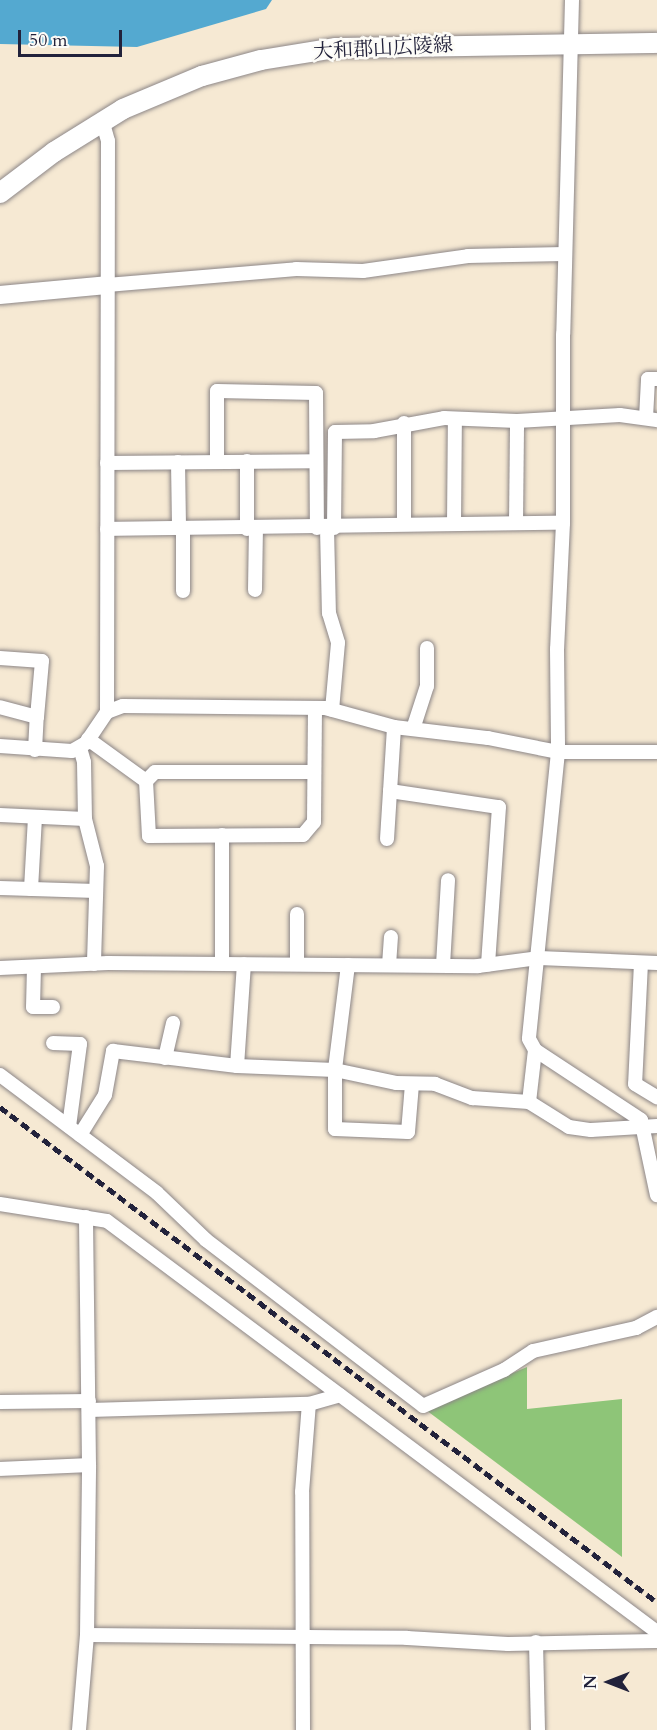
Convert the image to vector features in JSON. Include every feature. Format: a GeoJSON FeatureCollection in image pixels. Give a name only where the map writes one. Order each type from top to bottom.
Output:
{"type":"FeatureCollection","features":[{"type":"Feature","properties":{"kind":"main road","name":"大和郡山広陵線"},"geometry":{"type":"LineString","coordinates":[[0,193],[20,175],[102,120],[202,76],[302,52],[408,45],[657,43]]}},
{"type":"Feature","properties":{"kind":"street"},"geometry":{"type":"LineString","coordinates":[[572,0],[565,254],[563,523],[556,649],[558,752],[529,1039],[535,1050],[641,1120],[657,1195]]}},
{"type":"Feature","properties":{"kind":"street"},"geometry":{"type":"LineString","coordinates":[[102,120],[108,141],[107,712]]}},
{"type":"Feature","properties":{"kind":"street"},"geometry":{"type":"LineString","coordinates":[[0,295],[296,268],[363,271],[468,256],[565,254]]}},
{"type":"Feature","properties":{"kind":"street"},"geometry":{"type":"LineString","coordinates":[[326,528],[336,432],[374,431],[404,423],[455,418],[517,421],[652,419],[648,379],[657,379]]}},
{"type":"Feature","properties":{"kind":"street"},"geometry":{"type":"LineString","coordinates":[[218,462],[217,391],[316,393],[316,461],[326,528],[330,613],[338,643],[333,710]]}},
{"type":"Feature","properties":{"kind":"street"},"geometry":{"type":"LineString","coordinates":[[454,524],[455,418]]}},
{"type":"Feature","properties":{"kind":"street"},"geometry":{"type":"LineString","coordinates":[[516,523],[517,421]]}},
{"type":"Feature","properties":{"kind":"street"},"geometry":{"type":"LineString","coordinates":[[404,423],[404,524]]}},
{"type":"Feature","properties":{"kind":"street"},"geometry":{"type":"LineString","coordinates":[[247,461],[255,590]]}},
{"type":"Feature","properties":{"kind":"street"},"geometry":{"type":"LineString","coordinates":[[107,463],[316,461]]}},
{"type":"Feature","properties":{"kind":"street"},"geometry":{"type":"LineString","coordinates":[[178,462],[183,591]]}},
{"type":"Feature","properties":{"kind":"street"},"geometry":{"type":"LineString","coordinates":[[107,530],[563,523]]}},
{"type":"Feature","properties":{"kind":"street"},"geometry":{"type":"LineString","coordinates":[[413,729],[427,686],[426,648]]}},
{"type":"Feature","properties":{"kind":"street"},"geometry":{"type":"LineString","coordinates":[[0,658],[42,661],[35,750]]}},
{"type":"Feature","properties":{"kind":"street"},"geometry":{"type":"LineString","coordinates":[[94,964],[97,866],[85,819],[84,744],[107,712],[123,706],[315,708],[333,710],[394,727],[504,740],[558,752],[657,752]]}},
{"type":"Feature","properties":{"kind":"street"},"geometry":{"type":"LineString","coordinates":[[0,707],[37,717]]}},
{"type":"Feature","properties":{"kind":"street"},"geometry":{"type":"LineString","coordinates":[[314,772],[155,772],[146,781],[149,836],[303,835],[314,822],[315,708]]}},
{"type":"Feature","properties":{"kind":"street"},"geometry":{"type":"LineString","coordinates":[[387,839],[394,727]]}},
{"type":"Feature","properties":{"kind":"street"},"geometry":{"type":"LineString","coordinates":[[0,746],[35,750],[84,744],[146,781]]}},
{"type":"Feature","properties":{"kind":"street"},"geometry":{"type":"LineString","coordinates":[[390,791],[499,807],[488,965]]}},
{"type":"Feature","properties":{"kind":"street"},"geometry":{"type":"LineString","coordinates":[[0,815],[85,819]]}},
{"type":"Feature","properties":{"kind":"street"},"geometry":{"type":"LineString","coordinates":[[31,889],[34,817]]}},
{"type":"Feature","properties":{"kind":"street"},"geometry":{"type":"LineString","coordinates":[[222,836],[222,963]]}},
{"type":"Feature","properties":{"kind":"street"},"geometry":{"type":"LineString","coordinates":[[443,965],[448,880]]}},
{"type":"Feature","properties":{"kind":"street"},"geometry":{"type":"LineString","coordinates":[[0,888],[96,891]]}},
{"type":"Feature","properties":{"kind":"street"},"geometry":{"type":"LineString","coordinates":[[297,914],[297,964]]}},
{"type":"Feature","properties":{"kind":"street"},"geometry":{"type":"LineString","coordinates":[[389,965],[391,937]]}},
{"type":"Feature","properties":{"kind":"street"},"geometry":{"type":"LineString","coordinates":[[0,968],[94,964],[222,963],[488,965],[538,958],[657,963]]}},
{"type":"Feature","properties":{"kind":"street"},"geometry":{"type":"LineString","coordinates":[[641,963],[635,1084],[657,1097]]}},
{"type":"Feature","properties":{"kind":"street"},"geometry":{"type":"LineString","coordinates":[[237,1066],[244,964]]}},
{"type":"Feature","properties":{"kind":"street"},"geometry":{"type":"LineString","coordinates":[[348,965],[335,1070],[335,1129],[408,1132],[412,1084]]}},
{"type":"Feature","properties":{"kind":"street"},"geometry":{"type":"LineString","coordinates":[[34,967],[33,1007],[53,1006]]}},
{"type":"Feature","properties":{"kind":"street"},"geometry":{"type":"LineString","coordinates":[[165,1058],[173,1023]]}},
{"type":"Feature","properties":{"kind":"street"},"geometry":{"type":"LineString","coordinates":[[53,1043],[80,1044],[69,1126]]}},
{"type":"Feature","properties":{"kind":"street"},"geometry":{"type":"LineString","coordinates":[[529,1102],[535,1050]]}},
{"type":"Feature","properties":{"kind":"street"},"geometry":{"type":"LineString","coordinates":[[80,1135],[105,1095],[113,1051],[237,1066],[335,1070],[412,1084],[435,1084],[472,1098],[529,1102],[569,1127],[591,1130],[657,1126]]}},
{"type":"Feature","properties":{"kind":"street"},"geometry":{"type":"LineString","coordinates":[[0,1075],[157,1193],[206,1240],[423,1406],[504,1370],[532,1351],[636,1328],[657,1317]]}},
{"type":"Feature","properties":{"kind":"street"},"geometry":{"type":"LineString","coordinates":[[0,1204],[107,1221],[657,1632]]}},
{"type":"Feature","properties":{"kind":"street"},"geometry":{"type":"LineString","coordinates":[[79,1730],[87,1635],[89,1406],[86,1217]]}},
{"type":"Feature","properties":{"kind":"street"},"geometry":{"type":"LineString","coordinates":[[0,1402],[89,1406],[309,1404],[340,1395]]}},
{"type":"Feature","properties":{"kind":"street"},"geometry":{"type":"LineString","coordinates":[[303,1730],[303,1454],[309,1404]]}},
{"type":"Feature","properties":{"kind":"street"},"geometry":{"type":"LineString","coordinates":[[0,1469],[89,1465]]}},
{"type":"Feature","properties":{"kind":"street"},"geometry":{"type":"LineString","coordinates":[[87,1635],[302,1636],[536,1642],[657,1641]]}},
{"type":"Feature","properties":{"kind":"street"},"geometry":{"type":"LineString","coordinates":[[536,1642],[538,1730]]}},
{"type":"Feature","properties":{"kind":"green space"},"geometry":{"type":"Polygon","coordinates":[[[527,1367],[527,1409],[622,1399],[622,1557],[426,1410],[527,1367]]]}},
{"type":"Feature","properties":{"kind":"water"},"geometry":{"type":"Polygon","coordinates":[[[0,0],[272,0],[266,9],[137,47],[0,44],[0,0]]]}},
{"type":"Feature","properties":{"kind":"railway"},"geometry":{"type":"LineString","coordinates":[[0,1107],[657,1602]]}}]}
